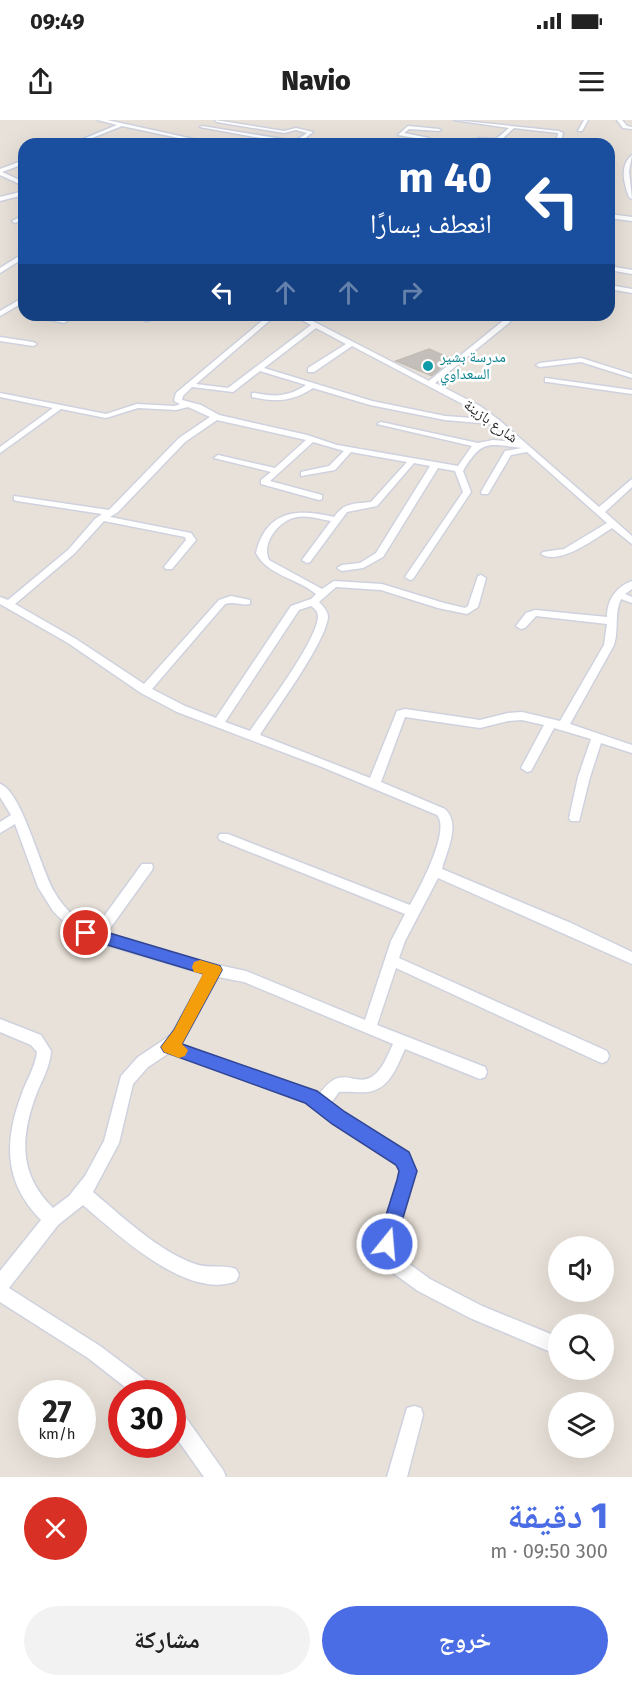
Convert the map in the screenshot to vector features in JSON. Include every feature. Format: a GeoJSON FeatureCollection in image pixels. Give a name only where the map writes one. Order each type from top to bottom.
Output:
{"type":"FeatureCollection","features":[{"type":"Feature","properties":{"kind":"street"},"geometry":{"type":"LineString","coordinates":[[100,120],[185,138]]}},
{"type":"Feature","properties":{"kind":"street"},"geometry":{"type":"LineString","coordinates":[[428,138],[456,120],[559,132],[560,138]]}},
{"type":"Feature","properties":{"kind":"street"},"geometry":{"type":"LineString","coordinates":[[522,128],[526,120]]}},
{"type":"Feature","properties":{"kind":"street"},"geometry":{"type":"LineString","coordinates":[[580,130],[585,120]]}},
{"type":"Feature","properties":{"kind":"street"},"geometry":{"type":"LineString","coordinates":[[619,120],[625,127],[632,128]]}},
{"type":"Feature","properties":{"kind":"street"},"geometry":{"type":"LineString","coordinates":[[218,121],[284,132],[296,129],[311,132],[304,138]]}},
{"type":"Feature","properties":{"kind":"street"},"geometry":{"type":"LineString","coordinates":[[88,138],[122,125]]}},
{"type":"Feature","properties":{"kind":"street"},"geometry":{"type":"LineString","coordinates":[[202,127],[263,138]]}},
{"type":"Feature","properties":{"kind":"street"},"geometry":{"type":"LineString","coordinates":[[422,138],[400,134],[408,127],[439,130]]}},
{"type":"Feature","properties":{"kind":"street"},"geometry":{"type":"LineString","coordinates":[[500,138],[513,127]]}},
{"type":"Feature","properties":{"kind":"street"},"geometry":{"type":"LineString","coordinates":[[632,157],[626,169],[632,197]]}},
{"type":"Feature","properties":{"kind":"street"},"geometry":{"type":"LineString","coordinates":[[0,172],[18,164]]}},
{"type":"Feature","properties":{"kind":"street"},"geometry":{"type":"LineString","coordinates":[[0,172],[18,181]]}},
{"type":"Feature","properties":{"kind":"street"},"geometry":{"type":"LineString","coordinates":[[0,179],[8,176]]}},
{"type":"Feature","properties":{"kind":"street"},"geometry":{"type":"LineString","coordinates":[[0,199],[18,194]]}},
{"type":"Feature","properties":{"kind":"street"},"geometry":{"type":"LineString","coordinates":[[615,217],[632,218],[630,223],[632,225]]}},
{"type":"Feature","properties":{"kind":"street"},"geometry":{"type":"LineString","coordinates":[[0,271],[18,259]]}},
{"type":"Feature","properties":{"kind":"street"},"geometry":{"type":"LineString","coordinates":[[615,269],[632,272]]}},
{"type":"Feature","properties":{"kind":"street"},"geometry":{"type":"LineString","coordinates":[[615,288],[632,291]]}},
{"type":"Feature","properties":{"kind":"street"},"geometry":{"type":"LineString","coordinates":[[2,312],[18,303]]}},
{"type":"Feature","properties":{"kind":"street"},"geometry":{"type":"LineString","coordinates":[[2,312],[14,312]]}},
{"type":"Feature","properties":{"kind":"street"},"geometry":{"type":"LineString","coordinates":[[266,321],[190,385],[178,398],[216,417],[349,450],[460,469]]}},
{"type":"Feature","properties":{"kind":"street","name":"شارع بازينة"},"geometry":{"type":"LineString","coordinates":[[310,321],[465,400],[527,448],[632,542]]}},
{"type":"Feature","properties":{"kind":"street"},"geometry":{"type":"LineString","coordinates":[[431,383],[508,321]]}},
{"type":"Feature","properties":{"kind":"street"},"geometry":{"type":"LineString","coordinates":[[190,385],[230,390],[314,323]]}},
{"type":"Feature","properties":{"kind":"street"},"geometry":{"type":"LineString","coordinates":[[0,339],[33,344]]}},
{"type":"Feature","properties":{"kind":"street"},"geometry":{"type":"LineString","coordinates":[[311,370],[352,343]]}},
{"type":"Feature","properties":{"kind":"street"},"geometry":{"type":"LineString","coordinates":[[540,365],[581,360],[632,376]]}},
{"type":"Feature","properties":{"kind":"street"},"geometry":{"type":"LineString","coordinates":[[258,368],[370,403],[453,419],[496,422]]}},
{"type":"Feature","properties":{"kind":"street"},"geometry":{"type":"LineString","coordinates":[[548,380],[632,392]]}},
{"type":"Feature","properties":{"kind":"street"},"geometry":{"type":"LineString","coordinates":[[255,395],[286,400],[313,384]]}},
{"type":"Feature","properties":{"kind":"street"},"geometry":{"type":"LineString","coordinates":[[0,395],[106,416],[137,406],[176,408],[188,404]]}},
{"type":"Feature","properties":{"kind":"street"},"geometry":{"type":"LineString","coordinates":[[0,401],[13,397]]}},
{"type":"Feature","properties":{"kind":"street"},"geometry":{"type":"LineString","coordinates":[[0,451],[60,406]]}},
{"type":"Feature","properties":{"kind":"street"},"geometry":{"type":"LineString","coordinates":[[216,417],[182,440],[112,513],[102,518],[66,556],[4,603],[72,641],[145,690],[218,724],[374,784],[441,812],[446,817],[447,828],[435,871],[398,941],[369,1028]]}},
{"type":"Feature","properties":{"kind":"street"},"geometry":{"type":"LineString","coordinates":[[381,424],[477,445],[486,442],[527,448]]}},
{"type":"Feature","properties":{"kind":"street"},"geometry":{"type":"LineString","coordinates":[[312,439],[264,481],[265,484],[319,497]]}},
{"type":"Feature","properties":{"kind":"street"},"geometry":{"type":"LineString","coordinates":[[410,577],[466,492],[467,488],[459,475],[460,469],[477,445]]}},
{"type":"Feature","properties":{"kind":"street"},"geometry":{"type":"LineString","coordinates":[[485,492],[508,453],[527,448]]}},
{"type":"Feature","properties":{"kind":"street"},"geometry":{"type":"LineString","coordinates":[[304,474],[332,468],[349,450]]}},
{"type":"Feature","properties":{"kind":"street"},"geometry":{"type":"LineString","coordinates":[[218,458],[275,470]]}},
{"type":"Feature","properties":{"kind":"street"},"geometry":{"type":"LineString","coordinates":[[307,560],[347,508],[374,504],[412,461]]}},
{"type":"Feature","properties":{"kind":"street"},"geometry":{"type":"LineString","coordinates":[[342,568],[363,565],[380,555],[435,465]]}},
{"type":"Feature","properties":{"kind":"street"},"geometry":{"type":"LineString","coordinates":[[599,512],[632,482]]}},
{"type":"Feature","properties":{"kind":"street"},"geometry":{"type":"LineString","coordinates":[[17,498],[112,513]]}},
{"type":"Feature","properties":{"kind":"street"},"geometry":{"type":"LineString","coordinates":[[322,594],[311,584],[270,565],[261,555],[260,547],[271,530],[290,515],[304,514],[337,520]]}},
{"type":"Feature","properties":{"kind":"street"},"geometry":{"type":"LineString","coordinates":[[102,518],[188,535],[191,540],[169,567]]}},
{"type":"Feature","properties":{"kind":"street"},"geometry":{"type":"LineString","coordinates":[[546,554],[566,552],[612,523]]}},
{"type":"Feature","properties":{"kind":"street"},"geometry":{"type":"LineString","coordinates":[[218,724],[293,610],[312,602],[337,583],[378,586],[467,611],[473,607],[481,578]]}},
{"type":"Feature","properties":{"kind":"street"},"geometry":{"type":"LineString","coordinates":[[527,768],[609,645],[614,632],[611,621],[614,603],[618,595],[632,584]]}},
{"type":"Feature","properties":{"kind":"street"},"geometry":{"type":"LineString","coordinates":[[618,595],[632,600]]}},
{"type":"Feature","properties":{"kind":"street"},"geometry":{"type":"LineString","coordinates":[[145,690],[222,602],[231,599],[247,602]]}},
{"type":"Feature","properties":{"kind":"street"},"geometry":{"type":"LineString","coordinates":[[253,736],[291,680],[317,632],[323,617],[322,612],[312,602]]}},
{"type":"Feature","properties":{"kind":"street"},"geometry":{"type":"LineString","coordinates":[[521,626],[530,615],[536,613],[611,621]]}},
{"type":"Feature","properties":{"kind":"street"},"geometry":{"type":"LineString","coordinates":[[374,784],[401,714],[405,713],[480,724],[514,716],[557,724],[632,749]]}},
{"type":"Feature","properties":{"kind":"street"},"geometry":{"type":"LineString","coordinates":[[575,818],[584,777],[597,737]]}},
{"type":"Feature","properties":{"kind":"street"},"geometry":{"type":"LineString","coordinates":[[2,792],[18,816],[49,896],[72,922],[86,933],[246,977],[480,1072]]}},
{"type":"Feature","properties":{"kind":"street"},"geometry":{"type":"LineString","coordinates":[[0,828],[18,816]]}},
{"type":"Feature","properties":{"kind":"street"},"geometry":{"type":"LineString","coordinates":[[224,837],[414,912]]}},
{"type":"Feature","properties":{"kind":"street"},"geometry":{"type":"LineString","coordinates":[[97,936],[147,867]]}},
{"type":"Feature","properties":{"kind":"street"},"geometry":{"type":"LineString","coordinates":[[435,871],[632,958]]}},
{"type":"Feature","properties":{"kind":"street"},"geometry":{"type":"LineString","coordinates":[[391,960],[602,1056]]}},
{"type":"Feature","properties":{"kind":"street"},"geometry":{"type":"LineString","coordinates":[[0,1284],[52,1219],[75,1202],[91,1182],[111,1143],[126,1081],[143,1062],[170,1047],[179,1035],[214,970]]}},
{"type":"Feature","properties":{"kind":"street"},"geometry":{"type":"LineString","coordinates":[[0,1024],[36,1040],[44,1051],[21,1119],[16,1160],[28,1193],[52,1219]]}},
{"type":"Feature","properties":{"kind":"street"},"geometry":{"type":"LineString","coordinates":[[322,1104],[334,1086],[346,1083],[370,1085],[379,1081],[402,1041]]}},
{"type":"Feature","properties":{"kind":"street"},"geometry":{"type":"LineString","coordinates":[[170,1047],[310,1097],[406,1163],[408,1171],[406,1180],[387,1244],[387,1253],[391,1261],[424,1285],[476,1312],[548,1342]]}},
{"type":"Feature","properties":{"kind":"street"},"geometry":{"type":"LineString","coordinates":[[82,1194],[125,1229],[188,1270],[213,1276],[230,1275]]}},
{"type":"Feature","properties":{"kind":"street"},"geometry":{"type":"LineString","coordinates":[[0,1292],[94,1352],[131,1380]]}},
{"type":"Feature","properties":{"kind":"street"},"geometry":{"type":"LineString","coordinates":[[397,1477],[414,1415]]}},
{"type":"Feature","properties":{"kind":"street"},"geometry":{"type":"LineString","coordinates":[[186,1435],[216,1477]]}},
{"type":"Feature","properties":{"kind":"building","name":"مدرسة بشير السعداوي"},"geometry":{"type":"Polygon","coordinates":[[[429,349],[452,359],[432,376],[396,361],[429,349]]]}},
{"type":"Feature","properties":{"kind":"slow traffic"},"geometry":{"type":"LineString","coordinates":[[179,1050],[170,1047],[187,1022],[214,970],[200,967]]}},
{"type":"Feature","properties":{"kind":"place","name":"مدرسة بشير السعداوي"},"geometry":{"type":"Point","coordinates":[428,366]}},
{"type":"Feature","properties":{"kind":"route"},"geometry":{"type":"LineString","coordinates":[[86,933],[214,970],[187,1022],[170,1047],[310,1097],[406,1163],[408,1171],[406,1180],[387,1244]]}}]}
